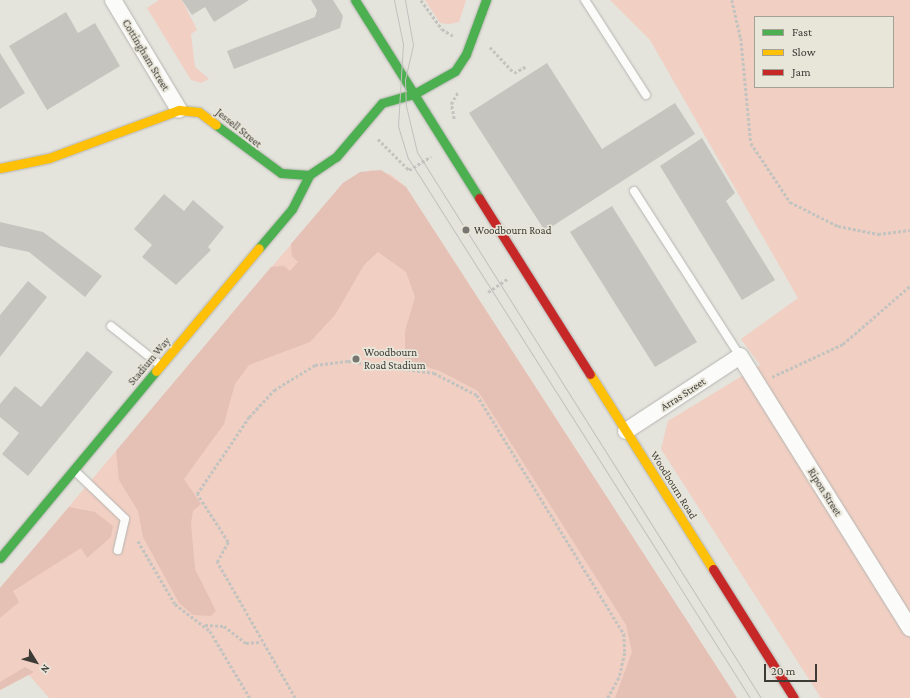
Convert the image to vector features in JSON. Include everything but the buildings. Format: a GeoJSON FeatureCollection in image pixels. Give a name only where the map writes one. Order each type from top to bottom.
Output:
{"type":"FeatureCollection","features":[{"type":"Feature","properties":{"kind":"street","name":"Cottingham Street"},"geometry":{"type":"LineString","coordinates":[[113,0],[178,110]]}},
{"type":"Feature","properties":{"kind":"street","name":"Woodbourn Road"},"geometry":{"type":"LineString","coordinates":[[355,0],[794,698]]}},
{"type":"Feature","properties":{"kind":"street"},"geometry":{"type":"LineString","coordinates":[[309,175],[336,157],[382,103],[414,94],[455,70],[469,46],[486,0]]}},
{"type":"Feature","properties":{"kind":"street","name":"Jessell Street"},"geometry":{"type":"LineString","coordinates":[[0,168],[49,158],[178,110],[199,112],[281,173],[309,175]]}},
{"type":"Feature","properties":{"kind":"street","name":"Stadium Way"},"geometry":{"type":"LineString","coordinates":[[0,558],[292,209],[307,185],[309,175]]}},
{"type":"Feature","properties":{"kind":"street","name":"Arras Street"},"geometry":{"type":"LineString","coordinates":[[626,431],[740,356]]}},
{"type":"Feature","properties":{"kind":"street","name":"Ripon Street"},"geometry":{"type":"LineString","coordinates":[[740,356],[910,628]]}},
{"type":"Feature","properties":{"kind":"lane"},"geometry":{"type":"LineString","coordinates":[[585,0],[646,94]]}},
{"type":"Feature","properties":{"kind":"lane"},"geometry":{"type":"LineString","coordinates":[[634,191],[740,356]]}},
{"type":"Feature","properties":{"kind":"lane"},"geometry":{"type":"LineString","coordinates":[[110,326],[160,366]]}},
{"type":"Feature","properties":{"kind":"lane"},"geometry":{"type":"LineString","coordinates":[[74,470],[125,519],[118,550]]}},
{"type":"Feature","properties":{"kind":"path"},"geometry":{"type":"LineString","coordinates":[[421,0],[442,29],[469,46]]}},
{"type":"Feature","properties":{"kind":"path"},"geometry":{"type":"LineString","coordinates":[[732,0],[742,38],[751,143],[790,202],[838,226],[878,234],[910,230]]}},
{"type":"Feature","properties":{"kind":"path"},"geometry":{"type":"LineString","coordinates":[[486,50],[488,45],[514,73],[525,67]]}},
{"type":"Feature","properties":{"kind":"path"},"geometry":{"type":"LineString","coordinates":[[362,126],[409,170],[432,155],[429,141],[442,138]]}},
{"type":"Feature","properties":{"kind":"path"},"geometry":{"type":"LineString","coordinates":[[488,292],[504,281]]}},
{"type":"Feature","properties":{"kind":"path"},"geometry":{"type":"LineString","coordinates":[[758,385],[843,344],[910,286]]}},
{"type":"Feature","properties":{"kind":"path"},"geometry":{"type":"LineString","coordinates":[[295,698],[236,599],[239,595],[217,562],[228,542],[197,494],[249,417],[289,377],[315,366],[348,361],[393,366],[434,373],[477,395],[624,634],[625,653],[620,678],[608,698]]}},
{"type":"Feature","properties":{"kind":"path"},"geometry":{"type":"LineString","coordinates":[[138,541],[175,604],[205,626],[250,698]]}},
{"type":"Feature","properties":{"kind":"path"},"geometry":{"type":"LineString","coordinates":[[205,626],[224,626],[246,643],[261,642]]}},
{"type":"Feature","properties":{"kind":"shaded area"},"geometry":{"type":"Polygon","coordinates":[[[159,0],[182,0],[197,30],[191,34],[195,67],[209,79],[201,83],[191,80],[147,8],[159,0]]]}},
{"type":"Feature","properties":{"kind":"shaded area"},"geometry":{"type":"Polygon","coordinates":[[[425,0],[466,0],[459,22],[449,24],[440,23],[425,0]]]}},
{"type":"Feature","properties":{"kind":"shaded area"},"geometry":{"type":"Polygon","coordinates":[[[610,0],[910,0],[910,698],[821,698],[661,449],[668,421],[760,365],[741,339],[798,298],[650,40],[610,0]]]}},
{"type":"Feature","properties":{"kind":"shaded area","name":"Woodbourn Road Stadium"},"geometry":{"type":"Polygon","coordinates":[[[371,170],[390,174],[406,187],[737,698],[49,698],[29,675],[0,690],[0,588],[343,183],[371,170]]]}},
{"type":"Feature","properties":{"kind":"shaded area"},"geometry":{"type":"Polygon","coordinates":[[[381,170],[406,187],[737,698],[615,698],[632,652],[626,625],[478,391],[440,371],[405,360],[405,331],[415,297],[406,272],[378,252],[364,265],[335,315],[310,342],[249,365],[235,384],[224,424],[184,479],[201,504],[193,511],[191,523],[195,569],[216,611],[211,616],[193,615],[179,603],[143,537],[138,511],[119,480],[116,451],[271,267],[284,266],[290,271],[298,262],[292,256],[291,244],[343,183],[360,172],[381,170]]]}},
{"type":"Feature","properties":{"kind":"shaded area"},"geometry":{"type":"Polygon","coordinates":[[[69,507],[95,512],[113,526],[111,537],[87,558],[81,548],[13,591],[19,602],[0,618],[0,588],[69,507]]]}},
{"type":"Feature","properties":{"kind":"shaded area"},"geometry":{"type":"Polygon","coordinates":[[[25,667],[34,672],[0,690],[0,682],[25,667]]]}},
{"type":"Feature","properties":{"kind":"tram line"},"geometry":{"type":"LineString","coordinates":[[394,0],[403,44],[398,126],[408,158],[750,698]]}},
{"type":"Feature","properties":{"kind":"tram line"},"geometry":{"type":"LineString","coordinates":[[405,0],[413,45],[405,80],[406,106],[417,152],[761,698]]}},
{"type":"Feature","properties":{"kind":"traffic: fast"},"geometry":{"type":"LineString","coordinates":[[355,0],[479,198]]}},
{"type":"Feature","properties":{"kind":"traffic: fast"},"geometry":{"type":"LineString","coordinates":[[216,125],[281,173],[309,175],[336,157],[382,103],[414,94],[455,71],[466,54],[486,0]]}},
{"type":"Feature","properties":{"kind":"traffic: fast"},"geometry":{"type":"LineString","coordinates":[[259,248],[292,209],[309,175]]}},
{"type":"Feature","properties":{"kind":"traffic: fast"},"geometry":{"type":"LineString","coordinates":[[0,558],[156,371]]}},
{"type":"Feature","properties":{"kind":"traffic: slow"},"geometry":{"type":"LineString","coordinates":[[0,168],[49,158],[179,110],[199,112],[216,125]]}},
{"type":"Feature","properties":{"kind":"traffic: slow"},"geometry":{"type":"LineString","coordinates":[[156,371],[259,248]]}},
{"type":"Feature","properties":{"kind":"traffic: slow"},"geometry":{"type":"LineString","coordinates":[[590,374],[713,569]]}},
{"type":"Feature","properties":{"kind":"traffic: jam"},"geometry":{"type":"LineString","coordinates":[[479,198],[590,374]]}},
{"type":"Feature","properties":{"kind":"traffic: jam"},"geometry":{"type":"LineString","coordinates":[[713,569],[794,698]]}},
{"type":"Feature","properties":{"kind":"place","name":"Woodbourn Road"},"geometry":{"type":"Point","coordinates":[466,230]}},
{"type":"Feature","properties":{"kind":"place","name":"Woodbourn Road Stadium"},"geometry":{"type":"Point","coordinates":[356,359]}}]}
